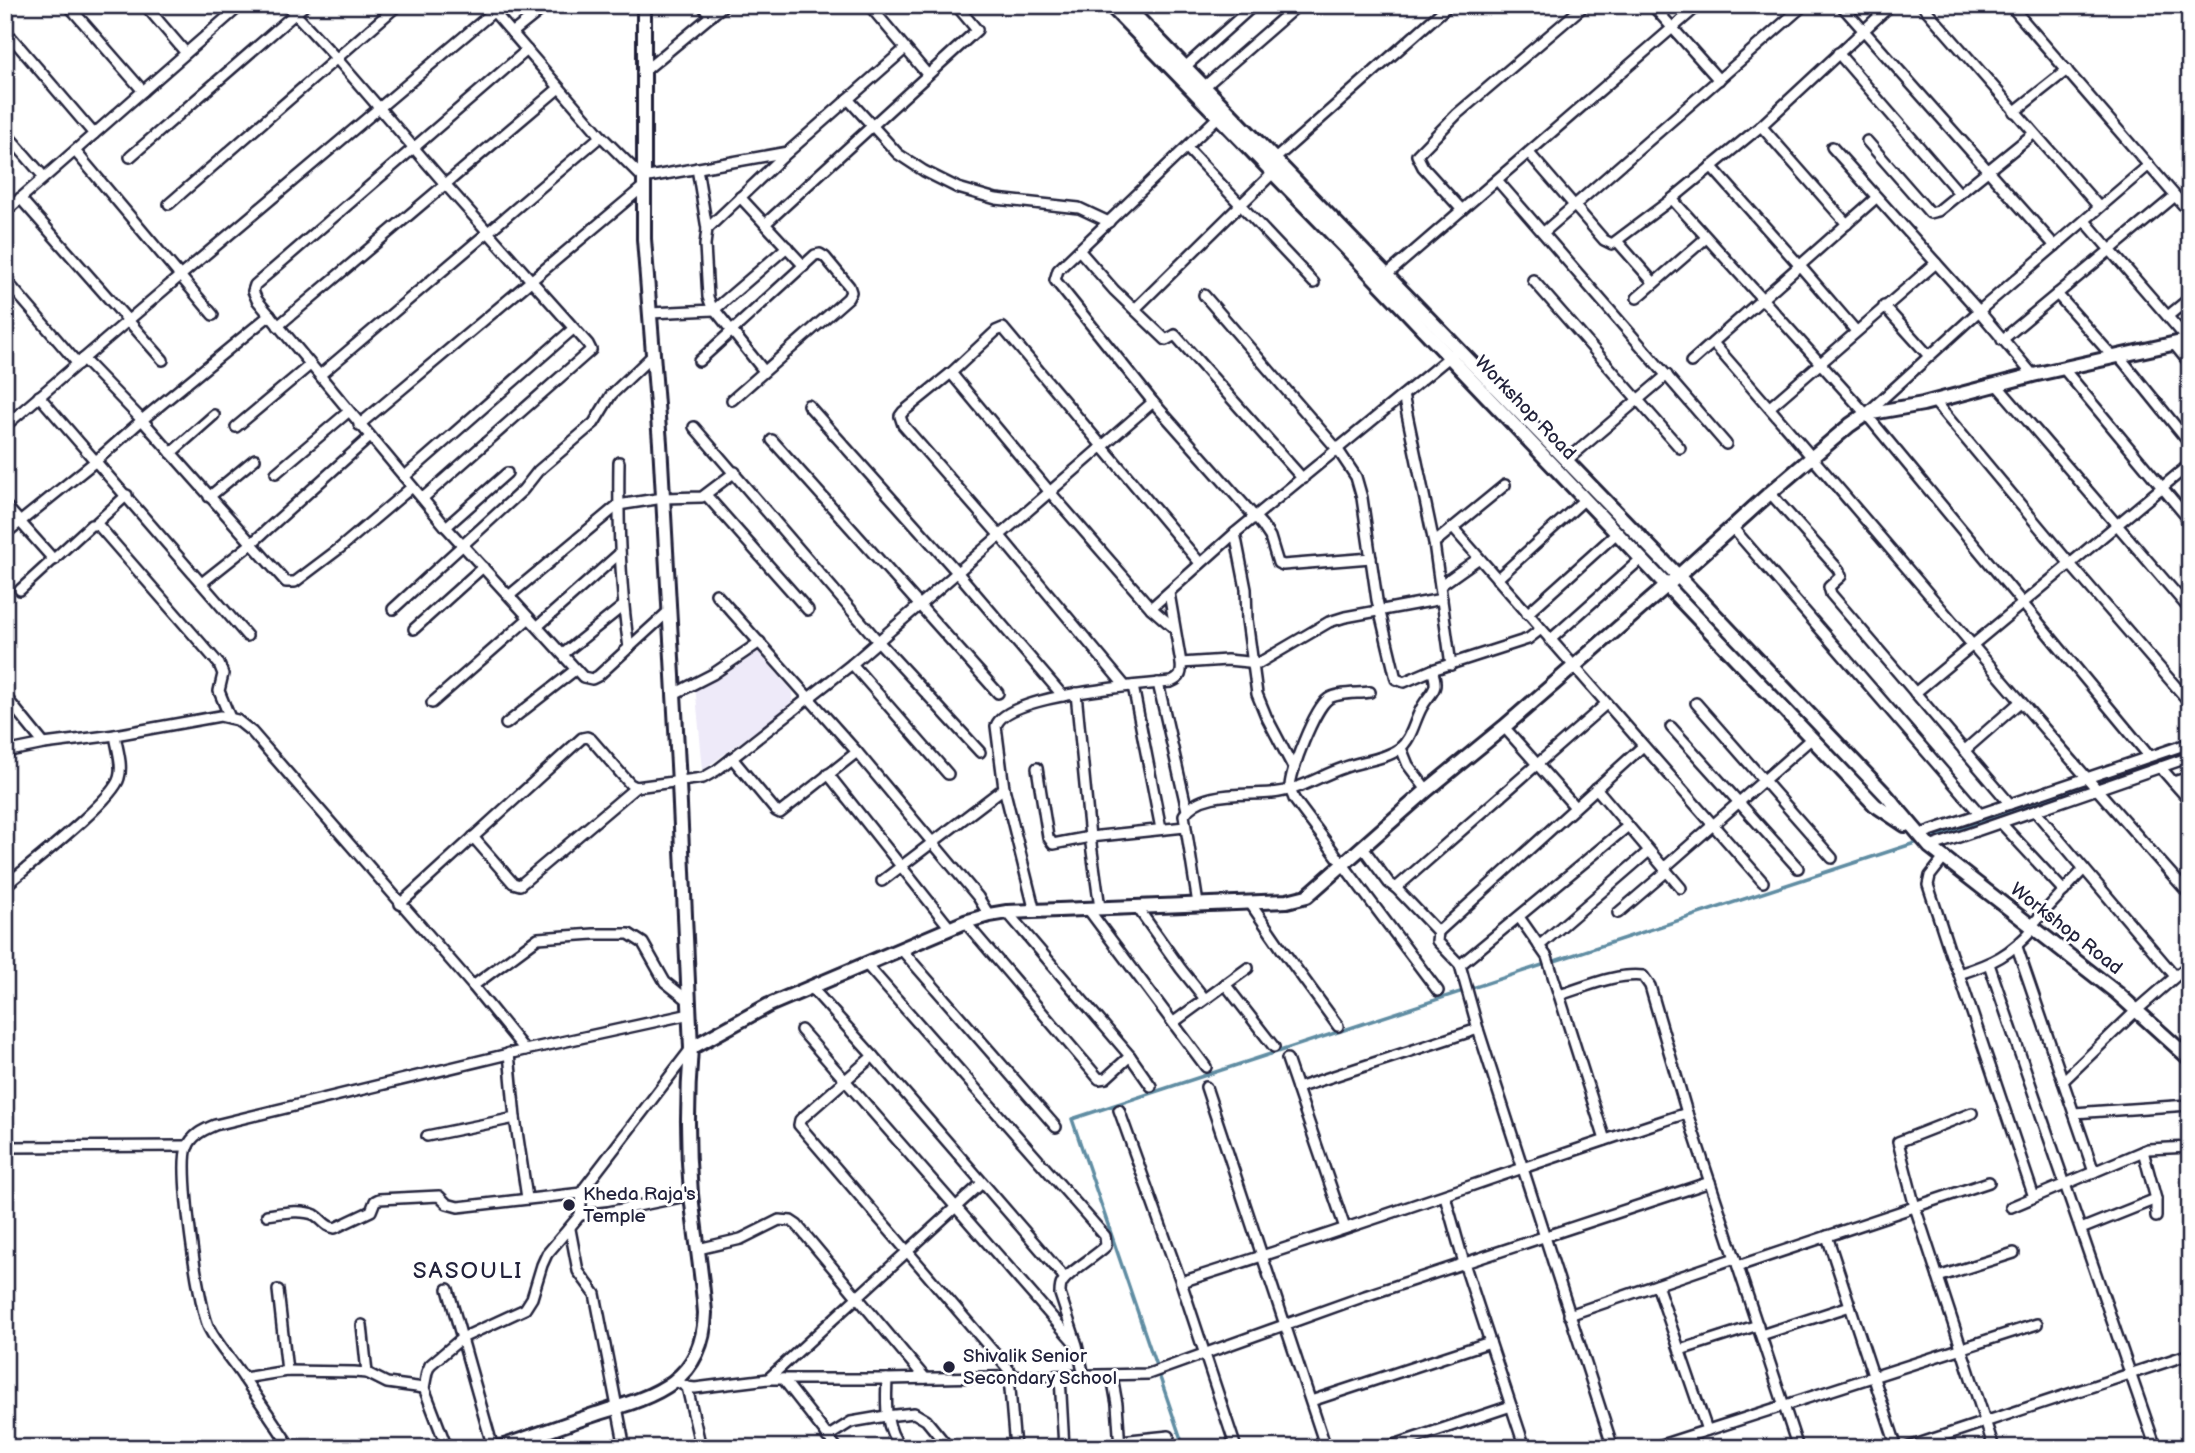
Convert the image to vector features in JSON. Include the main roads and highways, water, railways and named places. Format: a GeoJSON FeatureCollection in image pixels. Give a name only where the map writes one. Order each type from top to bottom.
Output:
{"type":"FeatureCollection","features":[{"type":"Feature","properties":{"kind":"main road"},"geometry":{"type":"LineString","coordinates":[[496,1448],[617,1409],[682,1384],[699,1351],[705,1328],[691,1195],[688,1082],[690,1007],[680,783],[644,239],[644,5]]}},
{"type":"Feature","properties":{"kind":"main road","name":"Workshop Road"},"geometry":{"type":"LineString","coordinates":[[1110,5],[1218,117],[1274,166]]}},
{"type":"Feature","properties":{"kind":"main road","name":"Workshop Road"},"geometry":{"type":"LineString","coordinates":[[1129,7],[1274,166],[1454,353],[1585,499],[1875,805],[1922,839],[2137,1010],[2190,1059]]}},
{"type":"Feature","properties":{"kind":"main road"},"geometry":{"type":"LineString","coordinates":[[691,1048],[769,1005],[950,928],[989,915],[1007,912],[1287,901],[1307,897],[1770,493],[1866,414],[1934,401],[2033,375],[2189,340]]}},
{"type":"Feature","properties":{"kind":"main road","name":"Workshop Road"},"geometry":{"type":"LineString","coordinates":[[1454,353],[1566,461],[1678,576],[1886,795],[1922,839]]}},
{"type":"Feature","properties":{"kind":"waterway"},"geometry":{"type":"LineString","coordinates":[[1929,839],[2190,751]]}},
{"type":"Feature","properties":{"kind":"waterway"},"geometry":{"type":"LineString","coordinates":[[1184,1448],[1072,1119],[1921,841]]}},
{"type":"Feature","properties":{"kind":"place","name":"Kheda Raja's Temple"},"geometry":{"type":"Point","coordinates":[569,1205]}},
{"type":"Feature","properties":{"kind":"place","name":"Shivalik Senior Secondary School"},"geometry":{"type":"Point","coordinates":[949,1367]}},
{"type":"Feature","properties":{"kind":"district","name":"SASOULI"},"geometry":{"type":"Point","coordinates":[468,1271]}}]}
